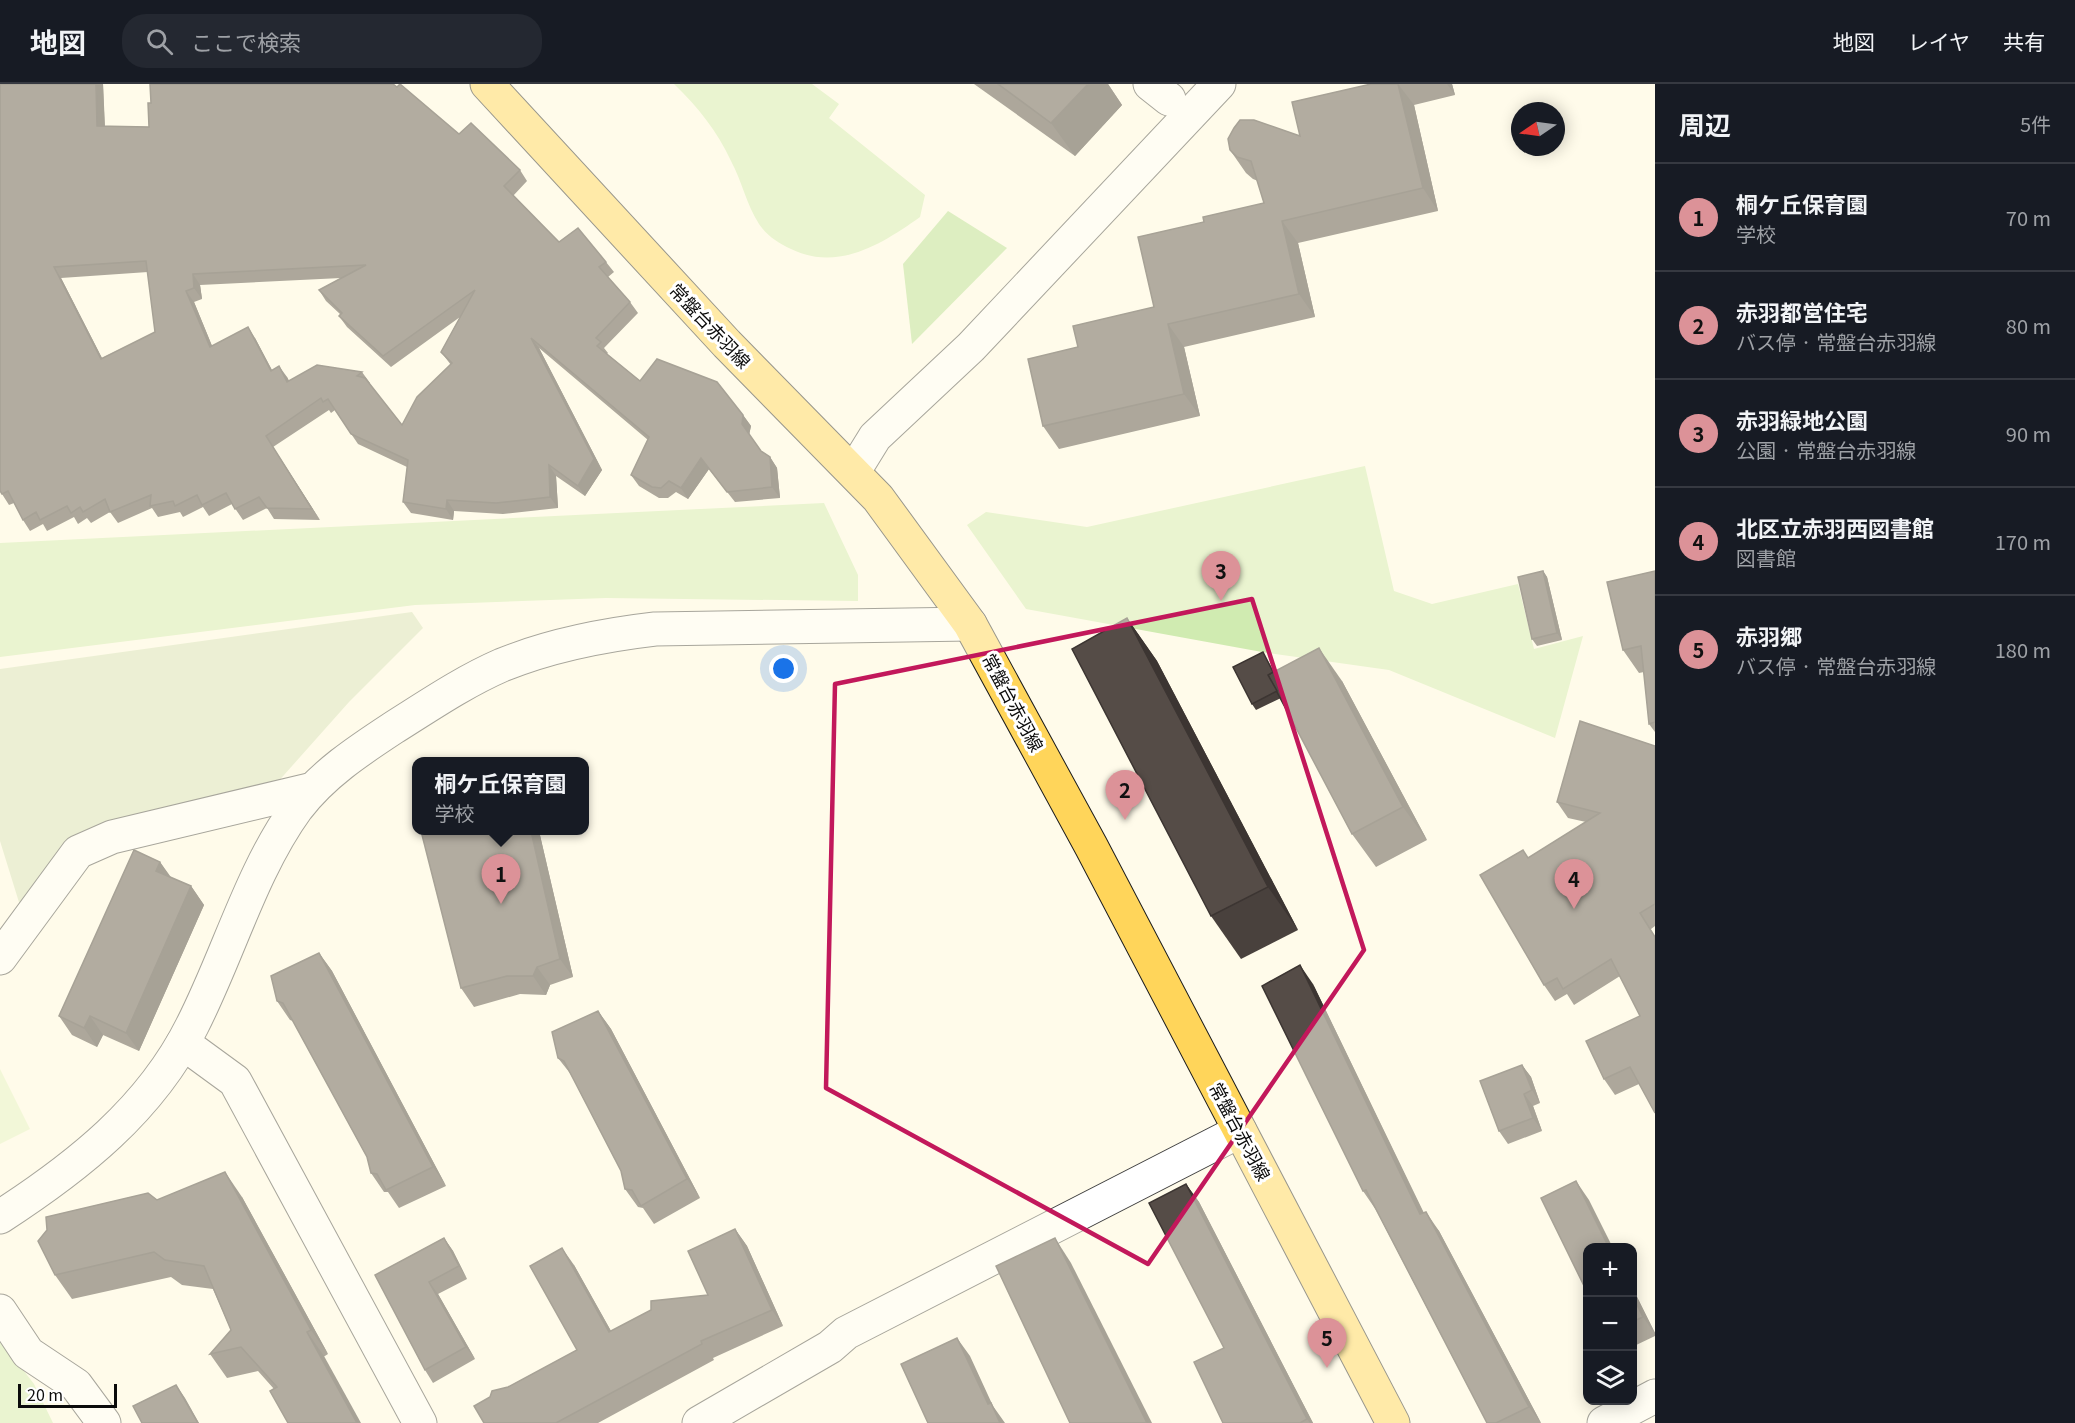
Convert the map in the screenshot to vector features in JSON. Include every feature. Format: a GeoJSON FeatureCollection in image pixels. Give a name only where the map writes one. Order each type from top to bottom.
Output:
{"type":"FeatureCollection","features":[{"type":"Feature","properties":{"kind":"main road","name":"常盤台赤羽線"},"geometry":{"type":"LineString","coordinates":[[487,84],[727,344],[854,471],[878,498],[970,624],[1097,857],[1393,1423]]}},
{"type":"Feature","properties":{"kind":"street"},"geometry":{"type":"LineString","coordinates":[[854,471],[875,437],[971,347],[1219,84]]}},
{"type":"Feature","properties":{"kind":"street"},"geometry":{"type":"LineString","coordinates":[[0,1217],[57,1180],[96,1147],[150,1090],[183,1043],[282,833],[313,789],[359,750],[445,695],[502,665],[562,645],[655,628],[970,624]]}},
{"type":"Feature","properties":{"kind":"street"},"geometry":{"type":"LineString","coordinates":[[0,957],[78,852],[112,837],[313,789]]}},
{"type":"Feature","properties":{"kind":"street"},"geometry":{"type":"LineString","coordinates":[[183,1043],[235,1081],[420,1423]]}},
{"type":"Feature","properties":{"kind":"street"},"geometry":{"type":"LineString","coordinates":[[718,1418],[830,1347],[846,1333],[1240,1131]]}},
{"type":"Feature","properties":{"kind":"street"},"geometry":{"type":"LineString","coordinates":[[0,1311],[28,1353],[76,1385],[104,1423]]}},
{"type":"Feature","properties":{"kind":"street"},"geometry":{"type":"LineString","coordinates":[[1604,1423],[1655,1396]]}},
{"type":"Feature","properties":{"kind":"highlighted area"},"geometry":{"type":"Polygon","coordinates":[[[1252,599],[1364,950],[1148,1264],[826,1088],[835,684],[1252,599]]]}},
{"type":"Feature","properties":{"kind":"green space"},"geometry":{"type":"Polygon","coordinates":[[[674,84],[812,84],[839,104],[829,118],[925,195],[920,217],[890,237],[859,252],[826,258],[791,249],[769,236],[759,224],[720,140],[699,111],[674,84]]]}},
{"type":"Feature","properties":{"kind":"green space"},"geometry":{"type":"Polygon","coordinates":[[[948,211],[1007,248],[912,344],[903,264],[948,211]]]}},
{"type":"Feature","properties":{"kind":"green space"},"geometry":{"type":"Polygon","coordinates":[[[1365,466],[1394,591],[1432,604],[1518,584],[1534,649],[1583,636],[1555,738],[1389,670],[1262,652],[1026,609],[967,525],[986,512],[1087,527],[1365,466]]]}},
{"type":"Feature","properties":{"kind":"green space"},"geometry":{"type":"Polygon","coordinates":[[[824,503],[858,575],[858,601],[606,598],[415,605],[0,657],[0,543],[824,503]]]}},
{"type":"Feature","properties":{"kind":"green space"},"geometry":{"type":"Polygon","coordinates":[[[412,612],[423,628],[349,702],[276,784],[148,813],[22,912],[0,841],[0,669],[412,612]]]}},
{"type":"Feature","properties":{"kind":"green space"},"geometry":{"type":"Polygon","coordinates":[[[0,1069],[30,1129],[0,1144],[0,1069]]]}},
{"type":"Feature","properties":{"kind":"green space"},"geometry":{"type":"Polygon","coordinates":[[[0,1340],[34,1384],[53,1423],[0,1423],[0,1340]]]}},
{"type":"Feature","properties":{"kind":"building"},"geometry":{"type":"Polygon","coordinates":[[[0,84],[96,84],[97,126],[149,127],[150,84],[393,84],[397,87],[400,84],[459,134],[471,123],[520,170],[504,186],[559,242],[578,228],[606,262],[599,267],[630,302],[596,338],[601,342],[597,346],[640,381],[657,359],[717,382],[743,415],[742,424],[761,451],[770,457],[772,487],[727,492],[701,458],[681,488],[669,481],[661,488],[652,487],[631,475],[649,437],[531,338],[594,459],[578,486],[549,465],[550,497],[496,503],[447,500],[446,509],[403,502],[408,460],[351,434],[328,399],[323,402],[321,398],[266,436],[312,509],[267,508],[259,497],[235,509],[226,493],[202,505],[197,495],[175,506],[173,501],[150,506],[151,495],[110,512],[105,499],[83,512],[80,507],[71,513],[67,506],[40,520],[36,512],[23,520],[8,491],[2,494],[0,491],[0,84]],[[146,261],[54,267],[101,359],[155,332],[146,261]],[[366,265],[193,274],[194,288],[186,291],[210,347],[248,327],[271,371],[279,366],[287,382],[317,365],[362,372],[357,376],[365,378],[402,425],[417,397],[452,363],[441,352],[475,290],[383,356],[339,316],[342,313],[319,290],[366,265]]]}},
{"type":"Feature","properties":{"kind":"building"},"geometry":{"type":"Polygon","coordinates":[[[998,84],[1088,84],[1051,123],[998,84]]]}},
{"type":"Feature","properties":{"kind":"building"},"geometry":{"type":"Polygon","coordinates":[[[1371,84],[1398,84],[1423,188],[1282,221],[1299,294],[1168,324],[1184,394],[1043,426],[1028,359],[1078,347],[1073,326],[1154,307],[1138,237],[1204,222],[1203,217],[1264,203],[1251,161],[1237,157],[1230,150],[1228,139],[1240,120],[1254,120],[1300,136],[1292,102],[1371,84]]]}},
{"type":"Feature","properties":{"kind":"building"},"geometry":{"type":"Polygon","coordinates":[[[1543,571],[1557,633],[1532,639],[1518,577],[1543,571]]]}},
{"type":"Feature","properties":{"kind":"building"},"geometry":{"type":"Polygon","coordinates":[[[1655,571],[1655,722],[1649,724],[1641,646],[1623,650],[1607,582],[1655,571]]]}},
{"type":"Feature","properties":{"kind":"building"},"geometry":{"type":"Polygon","coordinates":[[[1127,618],[1268,887],[1211,916],[1072,649],[1127,618]]]}},
{"type":"Feature","properties":{"kind":"building"},"geometry":{"type":"Polygon","coordinates":[[[1319,648],[1403,807],[1352,834],[1268,675],[1319,648]]]}},
{"type":"Feature","properties":{"kind":"building"},"geometry":{"type":"Polygon","coordinates":[[[1263,652],[1273,672],[1268,675],[1277,691],[1252,704],[1233,667],[1263,652]]]}},
{"type":"Feature","properties":{"kind":"building"},"geometry":{"type":"Polygon","coordinates":[[[1580,721],[1655,746],[1655,904],[1640,913],[1655,937],[1655,1113],[1630,1067],[1604,1079],[1586,1041],[1640,1016],[1611,959],[1563,989],[1557,978],[1544,985],[1480,875],[1523,850],[1528,858],[1600,813],[1557,802],[1580,721]]]}},
{"type":"Feature","properties":{"kind":"building"},"geometry":{"type":"Polygon","coordinates":[[[422,835],[532,835],[560,959],[537,967],[533,976],[507,976],[461,988],[422,835]]]}},
{"type":"Feature","properties":{"kind":"building"},"geometry":{"type":"Polygon","coordinates":[[[134,850],[160,862],[156,871],[191,886],[126,1033],[90,1016],[84,1028],[59,1016],[134,850]]]}},
{"type":"Feature","properties":{"kind":"building"},"geometry":{"type":"Polygon","coordinates":[[[319,953],[433,1167],[386,1190],[377,1174],[371,1173],[367,1157],[283,1003],[277,1001],[271,976],[319,953]]]}},
{"type":"Feature","properties":{"kind":"building"},"geometry":{"type":"Polygon","coordinates":[[[1300,965],[1420,1214],[1426,1212],[1529,1407],[1496,1423],[1487,1423],[1366,1190],[1363,1191],[1262,986],[1300,965]]]}},
{"type":"Feature","properties":{"kind":"building"},"geometry":{"type":"Polygon","coordinates":[[[598,1011],[687,1179],[641,1206],[632,1190],[625,1189],[621,1171],[564,1061],[558,1058],[552,1032],[598,1011]]]}},
{"type":"Feature","properties":{"kind":"building"},"geometry":{"type":"Polygon","coordinates":[[[1522,1065],[1532,1090],[1524,1094],[1533,1118],[1499,1131],[1480,1081],[1522,1065]]]}},
{"type":"Feature","properties":{"kind":"building"},"geometry":{"type":"Polygon","coordinates":[[[225,1172],[311,1330],[307,1332],[357,1423],[288,1423],[270,1391],[277,1387],[241,1347],[210,1354],[231,1330],[204,1266],[165,1260],[154,1252],[55,1275],[38,1241],[47,1230],[46,1217],[148,1193],[157,1200],[225,1172]]]}},
{"type":"Feature","properties":{"kind":"building"},"geometry":{"type":"Polygon","coordinates":[[[1576,1181],[1607,1243],[1583,1243],[1583,1284],[1541,1198],[1576,1181]]]}},
{"type":"Feature","properties":{"kind":"building"},"geometry":{"type":"Polygon","coordinates":[[[1186,1184],[1307,1419],[1300,1423],[1223,1423],[1194,1362],[1224,1348],[1149,1203],[1186,1184]]]}},
{"type":"Feature","properties":{"kind":"building"},"geometry":{"type":"Polygon","coordinates":[[[735,1229],[772,1310],[701,1341],[702,1344],[556,1423],[484,1423],[474,1406],[490,1397],[492,1391],[508,1387],[577,1350],[530,1266],[562,1248],[609,1332],[651,1310],[651,1301],[708,1295],[688,1251],[735,1229]]]}},
{"type":"Feature","properties":{"kind":"building"},"geometry":{"type":"Polygon","coordinates":[[[444,1238],[459,1266],[429,1282],[466,1347],[425,1370],[375,1275],[444,1238]]]}},
{"type":"Feature","properties":{"kind":"building"},"geometry":{"type":"Polygon","coordinates":[[[1055,1238],[1147,1423],[1070,1423],[996,1266],[1055,1238]]]}},
{"type":"Feature","properties":{"kind":"building"},"geometry":{"type":"Polygon","coordinates":[[[1637,1305],[1643,1317],[1637,1320],[1637,1305]]]}},
{"type":"Feature","properties":{"kind":"building"},"geometry":{"type":"Polygon","coordinates":[[[957,1338],[988,1404],[991,1403],[1000,1423],[928,1423],[901,1364],[957,1338]]]}},
{"type":"Feature","properties":{"kind":"building"},"geometry":{"type":"Polygon","coordinates":[[[176,1385],[198,1423],[142,1423],[133,1406],[176,1385]]]}},
{"type":"Feature","properties":{"kind":"place","name":"赤羽緑地公園"},"geometry":{"type":"Point","coordinates":[1221,601]}},
{"type":"Feature","properties":{"kind":"place","name":"赤羽都営住宅"},"geometry":{"type":"Point","coordinates":[1125,820]}},
{"type":"Feature","properties":{"kind":"place","name":"桐ケ丘保育園"},"geometry":{"type":"Point","coordinates":[501,904]}},
{"type":"Feature","properties":{"kind":"place","name":"北区立赤羽西図書館"},"geometry":{"type":"Point","coordinates":[1574,909]}},
{"type":"Feature","properties":{"kind":"place","name":"赤羽郷"},"geometry":{"type":"Point","coordinates":[1327,1368]}}]}
